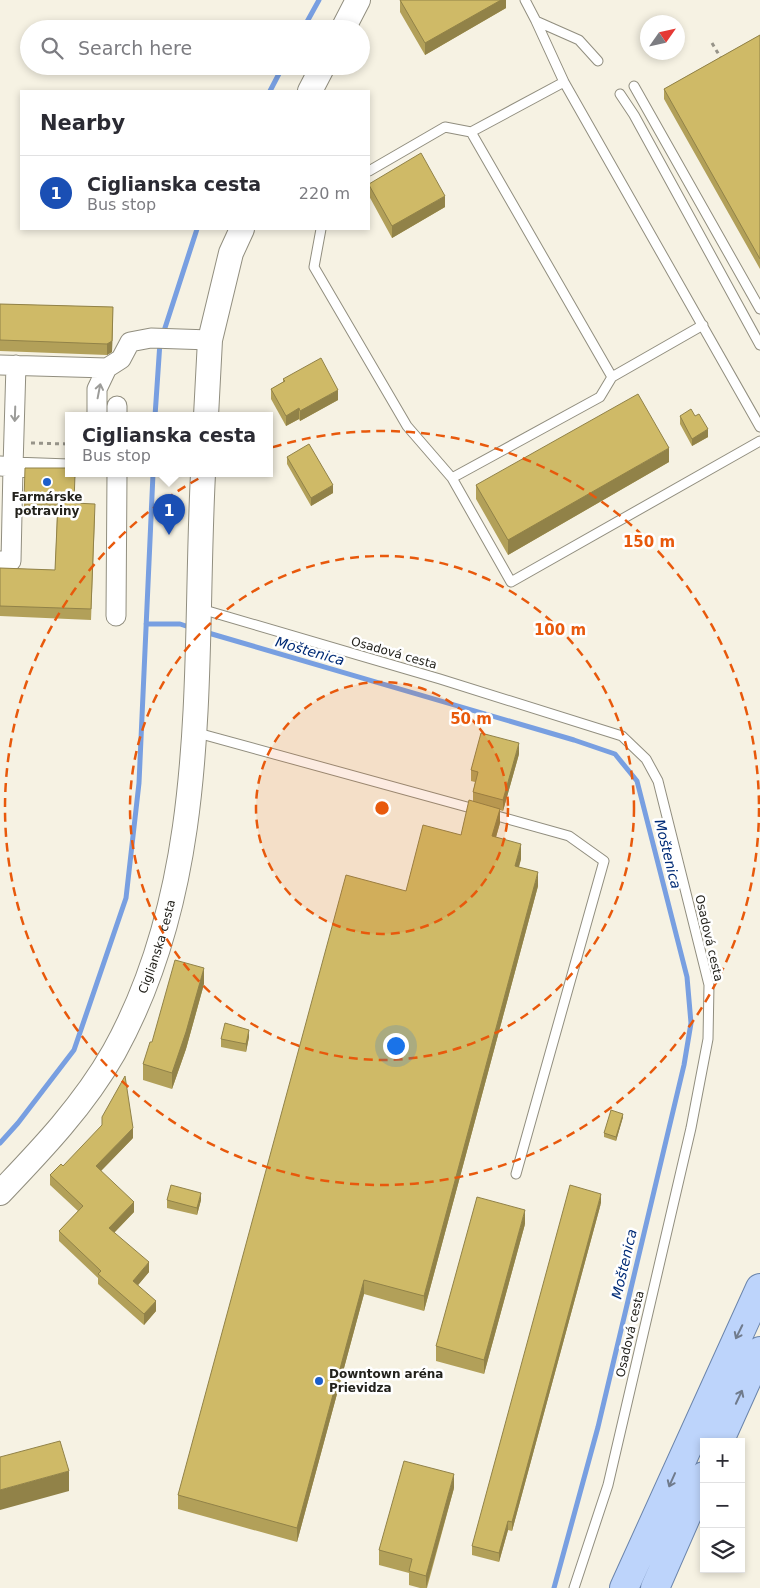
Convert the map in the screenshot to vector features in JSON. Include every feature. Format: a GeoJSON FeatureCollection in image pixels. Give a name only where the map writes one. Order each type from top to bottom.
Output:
{"type":"FeatureCollection","features":[{"type":"Feature","properties":{"kind":"main road"},"geometry":{"type":"LineString","coordinates":[[624,1588],[760,1288]]}},
{"type":"Feature","properties":{"kind":"main road"},"geometry":{"type":"LineString","coordinates":[[721,1438],[760,1351]]}},
{"type":"Feature","properties":{"kind":"main road"},"geometry":{"type":"LineString","coordinates":[[655,1588],[701,1483]]}},
{"type":"Feature","properties":{"kind":"street"},"geometry":{"type":"LineString","coordinates":[[348,20],[358,0]]}},
{"type":"Feature","properties":{"kind":"street"},"geometry":{"type":"LineString","coordinates":[[311,90],[318,75]]}},
{"type":"Feature","properties":{"kind":"street"},"geometry":{"type":"LineString","coordinates":[[206,412],[210,340],[231,253],[242,230]]}},
{"type":"Feature","properties":{"kind":"street"},"geometry":{"type":"LineString","coordinates":[[97,412],[97,389],[107,368],[121,359],[130,342],[150,338],[210,340]]}},
{"type":"Feature","properties":{"kind":"street"},"geometry":{"type":"LineString","coordinates":[[0,561],[11,561],[7,467],[14,442],[8,365],[107,368]]}},
{"type":"Feature","properties":{"kind":"street"},"geometry":{"type":"LineString","coordinates":[[7,467],[65,469]]}},
{"type":"Feature","properties":{"kind":"street"},"geometry":{"type":"LineString","coordinates":[[112,477],[116,616]]}},
{"type":"Feature","properties":{"kind":"street","name":"Ciglianska cesta"},"geometry":{"type":"LineString","coordinates":[[0,1193],[71,1116],[114,1052],[133,1014],[157,949],[174,889],[190,797],[203,477]]}},
{"type":"Feature","properties":{"kind":"lane"},"geometry":{"type":"LineString","coordinates":[[524,0],[536,20],[564,82],[760,427]]}},
{"type":"Feature","properties":{"kind":"lane"},"geometry":{"type":"LineString","coordinates":[[536,20],[579,40],[598,61]]}},
{"type":"Feature","properties":{"kind":"lane"},"geometry":{"type":"LineString","coordinates":[[370,171],[445,127],[471,132],[564,82]]}},
{"type":"Feature","properties":{"kind":"lane"},"geometry":{"type":"LineString","coordinates":[[634,86],[760,309]]}},
{"type":"Feature","properties":{"kind":"lane"},"geometry":{"type":"LineString","coordinates":[[620,94],[634,116],[760,345]]}},
{"type":"Feature","properties":{"kind":"lane"},"geometry":{"type":"LineString","coordinates":[[471,132],[612,377]]}},
{"type":"Feature","properties":{"kind":"lane"},"geometry":{"type":"LineString","coordinates":[[321,230],[314,267],[407,426],[452,478],[511,582],[760,440]]}},
{"type":"Feature","properties":{"kind":"lane"},"geometry":{"type":"LineString","coordinates":[[452,478],[600,397],[612,377],[703,325]]}},
{"type":"Feature","properties":{"kind":"lane","name":"Osadová cesta"},"geometry":{"type":"LineString","coordinates":[[198,623],[440,679],[622,736],[646,759],[658,781],[709,985],[708,1039],[691,1128],[608,1485],[574,1588]]}},
{"type":"Feature","properties":{"kind":"lane"},"geometry":{"type":"LineString","coordinates":[[194,732],[569,836],[604,861],[516,1174]]}},
{"type":"Feature","properties":{"kind":"path"},"geometry":{"type":"LineString","coordinates":[[712,43],[725,65]]}},
{"type":"Feature","properties":{"kind":"path"},"geometry":{"type":"LineString","coordinates":[[14,442],[65,444]]}},
{"type":"Feature","properties":{"kind":"building"},"geometry":{"type":"Polygon","coordinates":[[[400,0],[501,0],[425,43],[400,0]]]}},
{"type":"Feature","properties":{"kind":"building"},"geometry":{"type":"Polygon","coordinates":[[[760,35],[760,259],[664,89],[760,35]]]}},
{"type":"Feature","properties":{"kind":"building"},"geometry":{"type":"Polygon","coordinates":[[[421,153],[445,196],[392,226],[370,187],[370,183],[421,153]]]}},
{"type":"Feature","properties":{"kind":"building"},"geometry":{"type":"Polygon","coordinates":[[[0,304],[113,307],[112,341],[107,344],[0,340],[0,304]]]}},
{"type":"Feature","properties":{"kind":"building"},"geometry":{"type":"Polygon","coordinates":[[[321,358],[338,390],[300,411],[299,408],[286,416],[271,389],[285,381],[283,379],[321,358]]]}},
{"type":"Feature","properties":{"kind":"building"},"geometry":{"type":"Polygon","coordinates":[[[638,394],[669,448],[508,540],[476,485],[638,394]]]}},
{"type":"Feature","properties":{"kind":"building"},"geometry":{"type":"Polygon","coordinates":[[[691,409],[695,416],[699,414],[708,429],[692,439],[680,416],[691,409]]]}},
{"type":"Feature","properties":{"kind":"building"},"geometry":{"type":"Polygon","coordinates":[[[309,444],[333,485],[311,498],[287,457],[309,444]]]}},
{"type":"Feature","properties":{"kind":"building"},"geometry":{"type":"Polygon","coordinates":[[[25,468],[65,468],[65,477],[75,477],[74,503],[95,504],[91,609],[0,606],[0,568],[55,570],[58,503],[24,501],[25,468]]]}},
{"type":"Feature","properties":{"kind":"building"},"geometry":{"type":"Polygon","coordinates":[[[481,733],[519,743],[503,800],[473,792],[478,772],[471,770],[481,733]]]}},
{"type":"Feature","properties":{"kind":"building"},"geometry":{"type":"Polygon","coordinates":[[[469,800],[500,809],[492,836],[521,844],[515,866],[538,872],[424,1296],[364,1280],[297,1528],[178,1495],[346,875],[406,891],[423,825],[461,835],[469,800]]]}},
{"type":"Feature","properties":{"kind":"building"},"geometry":{"type":"Polygon","coordinates":[[[175,960],[204,968],[172,1073],[143,1064],[150,1042],[152,1042],[175,960]]]}},
{"type":"Feature","properties":{"kind":"building"},"geometry":{"type":"Polygon","coordinates":[[[225,1023],[249,1030],[246,1044],[221,1039],[225,1023]]]}},
{"type":"Feature","properties":{"kind":"building"},"geometry":{"type":"Polygon","coordinates":[[[125,1076],[133,1128],[96,1166],[134,1202],[109,1228],[149,1262],[133,1281],[156,1301],[144,1314],[98,1274],[101,1271],[59,1231],[83,1206],[50,1175],[61,1164],[63,1166],[102,1125],[102,1117],[125,1076]]]}},
{"type":"Feature","properties":{"kind":"building"},"geometry":{"type":"Polygon","coordinates":[[[611,1110],[623,1114],[616,1137],[604,1133],[611,1110]]]}},
{"type":"Feature","properties":{"kind":"building"},"geometry":{"type":"Polygon","coordinates":[[[171,1185],[201,1193],[197,1208],[167,1200],[171,1185]]]}},
{"type":"Feature","properties":{"kind":"building"},"geometry":{"type":"Polygon","coordinates":[[[570,1185],[601,1194],[512,1522],[508,1521],[499,1553],[472,1546],[570,1185]]]}},
{"type":"Feature","properties":{"kind":"building"},"geometry":{"type":"Polygon","coordinates":[[[477,1197],[525,1210],[484,1360],[436,1346],[477,1197]]]}},
{"type":"Feature","properties":{"kind":"building"},"geometry":{"type":"Polygon","coordinates":[[[60,1441],[69,1471],[0,1490],[0,1457],[60,1441]]]}},
{"type":"Feature","properties":{"kind":"building"},"geometry":{"type":"Polygon","coordinates":[[[404,1461],[454,1474],[426,1576],[409,1571],[412,1559],[379,1550],[404,1461]]]}},
{"type":"Feature","properties":{"kind":"waterway","name":"Moštenica"},"geometry":{"type":"LineString","coordinates":[[308,20],[319,0]]}},
{"type":"Feature","properties":{"kind":"waterway","name":"Moštenica"},"geometry":{"type":"LineString","coordinates":[[271,90],[278,75]]}},
{"type":"Feature","properties":{"kind":"waterway","name":"Moštenica"},"geometry":{"type":"LineString","coordinates":[[163,334],[197,230]]}},
{"type":"Feature","properties":{"kind":"waterway","name":"Moštenica"},"geometry":{"type":"LineString","coordinates":[[155,412],[160,342]]}},
{"type":"Feature","properties":{"kind":"waterway"},"geometry":{"type":"LineString","coordinates":[[0,1143],[18,1123],[74,1050],[126,898],[139,783],[153,477]]}},
{"type":"Feature","properties":{"kind":"waterway","name":"Moštenica"},"geometry":{"type":"LineString","coordinates":[[146,624],[180,624],[192,628]]}},
{"type":"Feature","properties":{"kind":"waterway","name":"Moštenica"},"geometry":{"type":"LineString","coordinates":[[205,632],[574,740],[615,754],[637,781],[687,977],[691,1023],[684,1065],[598,1427],[554,1588]]}},
{"type":"Feature","properties":{"kind":"place","name":"Farmárske potraviny"},"geometry":{"type":"Point","coordinates":[47,482]}},
{"type":"Feature","properties":{"kind":"place","name":"Ciglianska cesta"},"geometry":{"type":"Point","coordinates":[169,535]}},
{"type":"Feature","properties":{"kind":"place","name":"Downtown aréna Prievidza"},"geometry":{"type":"Point","coordinates":[319,1381]}}]}
